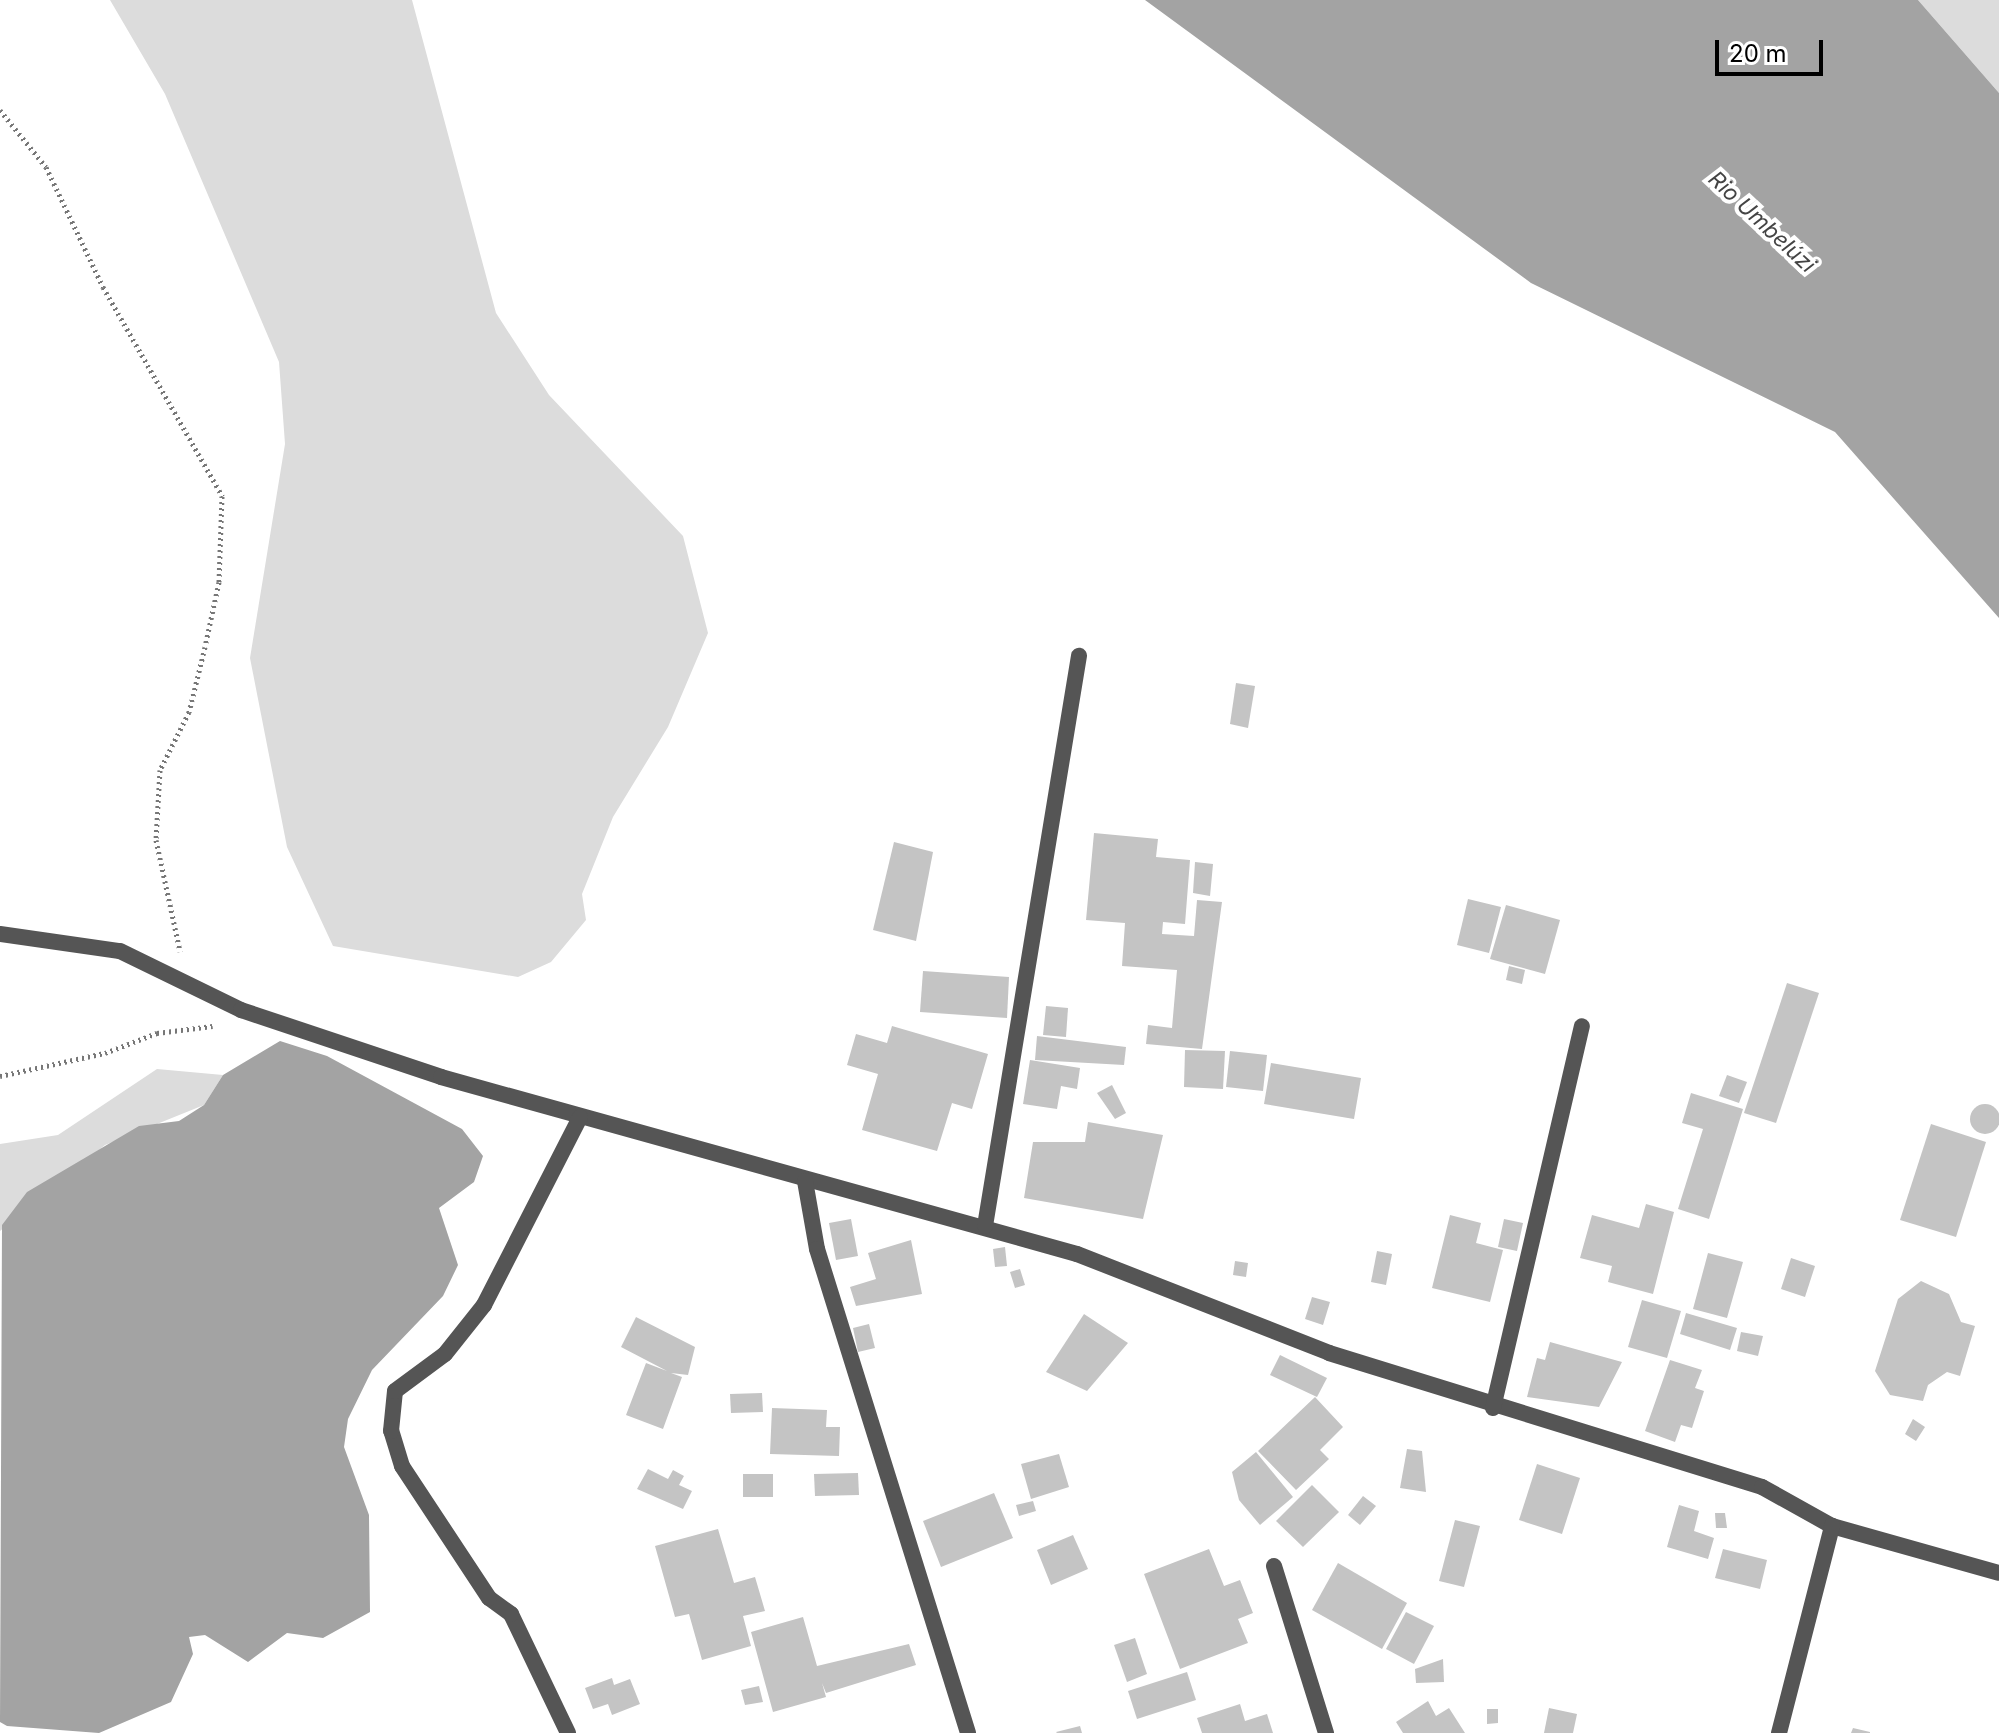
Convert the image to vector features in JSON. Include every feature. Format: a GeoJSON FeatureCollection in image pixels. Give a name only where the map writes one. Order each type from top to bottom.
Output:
{"type":"FeatureCollection","features":[{"type":"Feature","properties":{"kind":"street"},"geometry":{"type":"LineString","coordinates":[[985,1226],[1079,656]]}},
{"type":"Feature","properties":{"kind":"street"},"geometry":{"type":"LineString","coordinates":[[0,934],[120,951],[241,1010],[580,1117],[805,1181],[985,1226],[1493,1408],[1762,1487],[1832,1526],[1999,1573]]}},
{"type":"Feature","properties":{"kind":"street"},"geometry":{"type":"LineString","coordinates":[[1493,1408],[1582,1026]]}},
{"type":"Feature","properties":{"kind":"street"},"geometry":{"type":"LineString","coordinates":[[568,1733],[511,1614],[489,1598],[419,1493],[391,1431],[395,1391],[445,1354],[484,1305],[580,1117]]}},
{"type":"Feature","properties":{"kind":"street"},"geometry":{"type":"LineString","coordinates":[[805,1181],[817,1249],[968,1733]]}},
{"type":"Feature","properties":{"kind":"street"},"geometry":{"type":"LineString","coordinates":[[1779,1733],[1832,1526]]}},
{"type":"Feature","properties":{"kind":"street"},"geometry":{"type":"LineString","coordinates":[[1274,1566],[1326,1733]]}},
{"type":"Feature","properties":{"kind":"path"},"geometry":{"type":"LineString","coordinates":[[0,110],[46,167],[103,287],[222,496],[219,582],[205,647],[189,712],[160,770],[156,840],[186,983]]}},
{"type":"Feature","properties":{"kind":"path"},"geometry":{"type":"LineString","coordinates":[[0,1076],[105,1053],[157,1033],[208,1028],[241,1010]]}},
{"type":"Feature","properties":{"kind":"shaded area"},"geometry":{"type":"Polygon","coordinates":[[[110,0],[412,0],[496,313],[549,395],[683,536],[708,633],[668,727],[613,817],[582,894],[586,920],[551,962],[518,977],[333,946],[287,847],[250,658],[285,444],[279,362],[165,94],[110,0]]]}},
{"type":"Feature","properties":{"kind":"shaded area"},"geometry":{"type":"Polygon","coordinates":[[[1918,0],[1999,0],[1999,93],[1918,0]]]}},
{"type":"Feature","properties":{"kind":"shaded area"},"geometry":{"type":"Polygon","coordinates":[[[157,1069],[223,1075],[204,1105],[105,1145],[0,1231],[0,1144],[58,1135],[157,1069]]]}},
{"type":"Feature","properties":{"kind":"water","name":"Rio Umbelúzi"},"geometry":{"type":"Polygon","coordinates":[[[1145,0],[1918,0],[1999,93],[1999,618],[1835,432],[1531,283],[1145,0]]]}},
{"type":"Feature","properties":{"kind":"water"},"geometry":{"type":"Polygon","coordinates":[[[280,1041],[327,1056],[462,1129],[483,1156],[474,1182],[439,1208],[458,1265],[443,1296],[372,1370],[348,1419],[344,1447],[369,1515],[370,1612],[323,1638],[287,1633],[248,1662],[205,1635],[189,1637],[193,1654],[171,1702],[99,1733],[7,1726],[0,1722],[2,1225],[27,1192],[139,1126],[179,1121],[204,1105],[223,1075],[280,1041]]]}},
{"type":"Feature","properties":{"kind":"building"},"geometry":{"type":"Polygon","coordinates":[[[1236,683],[1255,686],[1248,728],[1230,724],[1236,683]]]}},
{"type":"Feature","properties":{"kind":"building"},"geometry":{"type":"Polygon","coordinates":[[[1094,833],[1158,839],[1156,857],[1190,860],[1185,924],[1163,922],[1162,934],[1194,936],[1197,900],[1222,902],[1202,1049],[1146,1044],[1148,1025],[1172,1028],[1177,970],[1122,966],[1125,923],[1086,920],[1094,833]]]}},
{"type":"Feature","properties":{"kind":"building"},"geometry":{"type":"Polygon","coordinates":[[[894,842],[933,852],[916,941],[873,930],[894,842]]]}},
{"type":"Feature","properties":{"kind":"building"},"geometry":{"type":"Polygon","coordinates":[[[1195,862],[1213,864],[1210,896],[1193,893],[1195,862]]]}},
{"type":"Feature","properties":{"kind":"building"},"geometry":{"type":"Polygon","coordinates":[[[1468,899],[1501,907],[1489,953],[1457,945],[1468,899]]]}},
{"type":"Feature","properties":{"kind":"building"},"geometry":{"type":"Polygon","coordinates":[[[1506,905],[1560,920],[1545,974],[1490,959],[1506,905]]]}},
{"type":"Feature","properties":{"kind":"building"},"geometry":{"type":"Polygon","coordinates":[[[1509,966],[1525,970],[1522,984],[1506,980],[1509,966]]]}},
{"type":"Feature","properties":{"kind":"building"},"geometry":{"type":"Polygon","coordinates":[[[923,971],[1009,977],[1007,1018],[920,1012],[923,971]]]}},
{"type":"Feature","properties":{"kind":"building"},"geometry":{"type":"Polygon","coordinates":[[[1787,983],[1819,993],[1776,1123],[1744,1113],[1787,983]]]}},
{"type":"Feature","properties":{"kind":"building"},"geometry":{"type":"Polygon","coordinates":[[[1046,1006],[1068,1008],[1066,1037],[1043,1035],[1046,1006]]]}},
{"type":"Feature","properties":{"kind":"building"},"geometry":{"type":"Polygon","coordinates":[[[892,1026],[988,1054],[972,1109],[952,1103],[937,1151],[862,1130],[878,1074],[847,1065],[856,1034],[887,1043],[892,1026]]]}},
{"type":"Feature","properties":{"kind":"building"},"geometry":{"type":"Polygon","coordinates":[[[1037,1036],[1126,1047],[1124,1065],[1035,1060],[1037,1036]]]}},
{"type":"Feature","properties":{"kind":"building"},"geometry":{"type":"Polygon","coordinates":[[[1185,1050],[1225,1051],[1223,1089],[1184,1087],[1185,1050]]]}},
{"type":"Feature","properties":{"kind":"building"},"geometry":{"type":"Polygon","coordinates":[[[1230,1051],[1267,1055],[1263,1091],[1226,1087],[1230,1051]]]}},
{"type":"Feature","properties":{"kind":"building"},"geometry":{"type":"Polygon","coordinates":[[[1030,1060],[1080,1068],[1077,1089],[1061,1086],[1057,1109],[1023,1104],[1030,1060]]]}},
{"type":"Feature","properties":{"kind":"building"},"geometry":{"type":"Polygon","coordinates":[[[1271,1063],[1361,1078],[1354,1119],[1264,1104],[1271,1063]]]}},
{"type":"Feature","properties":{"kind":"building"},"geometry":{"type":"Polygon","coordinates":[[[1727,1075],[1747,1082],[1739,1103],[1719,1096],[1727,1075]]]}},
{"type":"Feature","properties":{"kind":"building"},"geometry":{"type":"Polygon","coordinates":[[[1112,1085],[1126,1113],[1115,1119],[1097,1093],[1112,1085]]]}},
{"type":"Feature","properties":{"kind":"building"},"geometry":{"type":"Polygon","coordinates":[[[1691,1093],[1743,1109],[1709,1219],[1678,1209],[1703,1129],[1682,1123],[1691,1093]]]}},
{"type":"Feature","properties":{"kind":"building"},"geometry":{"type":"Polygon","coordinates":[[[1985,1104],[1996,1108],[2000,1119],[1996,1130],[1985,1134],[1974,1130],[1970,1119],[1974,1108],[1985,1104]]]}},
{"type":"Feature","properties":{"kind":"building"},"geometry":{"type":"Polygon","coordinates":[[[1088,1122],[1163,1135],[1143,1219],[1024,1198],[1033,1142],[1085,1142],[1088,1122]]]}},
{"type":"Feature","properties":{"kind":"building"},"geometry":{"type":"Polygon","coordinates":[[[1931,1124],[1986,1142],[1956,1237],[1900,1220],[1931,1124]]]}},
{"type":"Feature","properties":{"kind":"building"},"geometry":{"type":"Polygon","coordinates":[[[1646,1204],[1674,1212],[1653,1294],[1608,1282],[1612,1266],[1580,1258],[1592,1215],[1639,1228],[1646,1204]]]}},
{"type":"Feature","properties":{"kind":"building"},"geometry":{"type":"Polygon","coordinates":[[[1450,1215],[1481,1223],[1476,1243],[1503,1250],[1490,1302],[1432,1288],[1450,1215]]]}},
{"type":"Feature","properties":{"kind":"building"},"geometry":{"type":"Polygon","coordinates":[[[851,1219],[858,1256],[836,1260],[829,1223],[851,1219]]]}},
{"type":"Feature","properties":{"kind":"building"},"geometry":{"type":"Polygon","coordinates":[[[1504,1219],[1523,1223],[1517,1251],[1498,1247],[1504,1219]]]}},
{"type":"Feature","properties":{"kind":"building"},"geometry":{"type":"Polygon","coordinates":[[[911,1240],[922,1294],[856,1306],[850,1287],[876,1279],[868,1253],[911,1240]]]}},
{"type":"Feature","properties":{"kind":"building"},"geometry":{"type":"Polygon","coordinates":[[[1005,1247],[1007,1266],[995,1267],[993,1249],[1005,1247]]]}},
{"type":"Feature","properties":{"kind":"building"},"geometry":{"type":"Polygon","coordinates":[[[1377,1251],[1392,1254],[1386,1285],[1371,1282],[1377,1251]]]}},
{"type":"Feature","properties":{"kind":"building"},"geometry":{"type":"Polygon","coordinates":[[[1708,1253],[1743,1262],[1727,1318],[1693,1309],[1708,1253]]]}},
{"type":"Feature","properties":{"kind":"building"},"geometry":{"type":"Polygon","coordinates":[[[1791,1258],[1815,1266],[1805,1297],[1781,1289],[1791,1258]]]}},
{"type":"Feature","properties":{"kind":"building"},"geometry":{"type":"Polygon","coordinates":[[[1235,1261],[1248,1263],[1246,1277],[1233,1275],[1235,1261]]]}},
{"type":"Feature","properties":{"kind":"building"},"geometry":{"type":"Polygon","coordinates":[[[1020,1269],[1025,1285],[1015,1288],[1010,1272],[1020,1269]]]}},
{"type":"Feature","properties":{"kind":"building"},"geometry":{"type":"Polygon","coordinates":[[[1921,1281],[1949,1294],[1961,1322],[1975,1326],[1960,1376],[1947,1372],[1928,1385],[1923,1401],[1890,1395],[1875,1371],[1898,1299],[1921,1281]]]}},
{"type":"Feature","properties":{"kind":"building"},"geometry":{"type":"Polygon","coordinates":[[[1312,1297],[1330,1302],[1323,1325],[1305,1319],[1312,1297]]]}},
{"type":"Feature","properties":{"kind":"building"},"geometry":{"type":"Polygon","coordinates":[[[1642,1300],[1681,1311],[1667,1358],[1628,1347],[1642,1300]]]}},
{"type":"Feature","properties":{"kind":"building"},"geometry":{"type":"Polygon","coordinates":[[[1686,1313],[1737,1328],[1730,1350],[1680,1334],[1686,1313]]]}},
{"type":"Feature","properties":{"kind":"building"},"geometry":{"type":"Polygon","coordinates":[[[1084,1314],[1128,1343],[1087,1391],[1046,1372],[1084,1314]]]}},
{"type":"Feature","properties":{"kind":"building"},"geometry":{"type":"Polygon","coordinates":[[[636,1317],[695,1347],[688,1375],[671,1373],[682,1377],[663,1429],[626,1415],[646,1363],[667,1371],[621,1347],[636,1317]]]}},
{"type":"Feature","properties":{"kind":"building"},"geometry":{"type":"Polygon","coordinates":[[[869,1324],[875,1348],[858,1352],[853,1328],[869,1324]]]}},
{"type":"Feature","properties":{"kind":"building"},"geometry":{"type":"Polygon","coordinates":[[[1741,1332],[1763,1336],[1758,1356],[1737,1351],[1741,1332]]]}},
{"type":"Feature","properties":{"kind":"building"},"geometry":{"type":"Polygon","coordinates":[[[1550,1342],[1622,1362],[1599,1407],[1527,1397],[1537,1358],[1545,1360],[1550,1342]]]}},
{"type":"Feature","properties":{"kind":"building"},"geometry":{"type":"Polygon","coordinates":[[[1280,1355],[1327,1378],[1317,1397],[1270,1375],[1280,1355]]]}},
{"type":"Feature","properties":{"kind":"building"},"geometry":{"type":"Polygon","coordinates":[[[1670,1360],[1702,1370],[1695,1388],[1704,1391],[1692,1428],[1681,1425],[1675,1442],[1645,1431],[1670,1360]]]}},
{"type":"Feature","properties":{"kind":"building"},"geometry":{"type":"Polygon","coordinates":[[[762,1393],[763,1412],[731,1413],[730,1394],[762,1393]]]}},
{"type":"Feature","properties":{"kind":"building"},"geometry":{"type":"Polygon","coordinates":[[[1315,1397],[1343,1427],[1320,1450],[1329,1459],[1296,1490],[1258,1451],[1315,1397]]]}},
{"type":"Feature","properties":{"kind":"building"},"geometry":{"type":"Polygon","coordinates":[[[772,1408],[827,1410],[826,1427],[840,1427],[839,1456],[770,1454],[772,1408]]]}},
{"type":"Feature","properties":{"kind":"building"},"geometry":{"type":"Polygon","coordinates":[[[1913,1419],[1925,1427],[1916,1441],[1905,1434],[1913,1419]]]}},
{"type":"Feature","properties":{"kind":"building"},"geometry":{"type":"Polygon","coordinates":[[[1407,1449],[1422,1451],[1426,1492],[1400,1488],[1407,1449]]]}},
{"type":"Feature","properties":{"kind":"building"},"geometry":{"type":"Polygon","coordinates":[[[1256,1452],[1293,1497],[1260,1525],[1239,1500],[1232,1472],[1256,1452]]]}},
{"type":"Feature","properties":{"kind":"building"},"geometry":{"type":"Polygon","coordinates":[[[1059,1454],[1069,1487],[1031,1499],[1021,1464],[1059,1454]]]}},
{"type":"Feature","properties":{"kind":"building"},"geometry":{"type":"Polygon","coordinates":[[[1537,1464],[1580,1478],[1562,1534],[1519,1520],[1537,1464]]]}},
{"type":"Feature","properties":{"kind":"building"},"geometry":{"type":"Polygon","coordinates":[[[648,1469],[668,1479],[673,1470],[684,1476],[679,1485],[692,1491],[683,1509],[637,1489],[648,1469]]]}},
{"type":"Feature","properties":{"kind":"building"},"geometry":{"type":"Polygon","coordinates":[[[858,1473],[859,1495],[815,1496],[814,1474],[858,1473]]]}},
{"type":"Feature","properties":{"kind":"building"},"geometry":{"type":"Polygon","coordinates":[[[743,1474],[773,1474],[773,1497],[743,1497],[743,1474]]]}},
{"type":"Feature","properties":{"kind":"building"},"geometry":{"type":"Polygon","coordinates":[[[1312,1485],[1339,1512],[1303,1547],[1276,1521],[1312,1485]]]}},
{"type":"Feature","properties":{"kind":"building"},"geometry":{"type":"Polygon","coordinates":[[[994,1493],[1013,1538],[941,1567],[923,1521],[994,1493]]]}},
{"type":"Feature","properties":{"kind":"building"},"geometry":{"type":"Polygon","coordinates":[[[1363,1496],[1376,1506],[1360,1525],[1348,1515],[1363,1496]]]}},
{"type":"Feature","properties":{"kind":"building"},"geometry":{"type":"Polygon","coordinates":[[[1033,1501],[1036,1511],[1019,1516],[1016,1505],[1033,1501]]]}},
{"type":"Feature","properties":{"kind":"building"},"geometry":{"type":"Polygon","coordinates":[[[1679,1505],[1699,1511],[1694,1531],[1714,1538],[1708,1559],[1667,1547],[1679,1505]]]}},
{"type":"Feature","properties":{"kind":"building"},"geometry":{"type":"Polygon","coordinates":[[[1715,1513],[1725,1513],[1727,1528],[1716,1528],[1715,1513]]]}},
{"type":"Feature","properties":{"kind":"building"},"geometry":{"type":"Polygon","coordinates":[[[1455,1520],[1480,1526],[1464,1587],[1439,1581],[1455,1520]]]}},
{"type":"Feature","properties":{"kind":"building"},"geometry":{"type":"Polygon","coordinates":[[[718,1529],[734,1583],[755,1577],[765,1611],[743,1616],[751,1646],[702,1660],[689,1614],[675,1617],[655,1546],[718,1529]]]}},
{"type":"Feature","properties":{"kind":"building"},"geometry":{"type":"Polygon","coordinates":[[[1073,1535],[1088,1569],[1051,1585],[1037,1550],[1073,1535]]]}},
{"type":"Feature","properties":{"kind":"building"},"geometry":{"type":"Polygon","coordinates":[[[1209,1549],[1224,1586],[1240,1580],[1253,1613],[1238,1619],[1248,1643],[1180,1669],[1144,1574],[1209,1549]]]}},
{"type":"Feature","properties":{"kind":"building"},"geometry":{"type":"Polygon","coordinates":[[[1723,1549],[1767,1560],[1760,1589],[1715,1578],[1723,1549]]]}},
{"type":"Feature","properties":{"kind":"building"},"geometry":{"type":"Polygon","coordinates":[[[1338,1563],[1407,1603],[1382,1649],[1312,1610],[1338,1563]]]}},
{"type":"Feature","properties":{"kind":"building"},"geometry":{"type":"Polygon","coordinates":[[[1406,1612],[1434,1626],[1414,1664],[1386,1649],[1406,1612]]]}},
{"type":"Feature","properties":{"kind":"building"},"geometry":{"type":"Polygon","coordinates":[[[803,1617],[817,1666],[909,1644],[916,1665],[826,1693],[822,1683],[826,1697],[773,1712],[751,1632],[803,1617]]]}},
{"type":"Feature","properties":{"kind":"building"},"geometry":{"type":"Polygon","coordinates":[[[1135,1638],[1147,1674],[1127,1682],[1114,1645],[1135,1638]]]}},
{"type":"Feature","properties":{"kind":"building"},"geometry":{"type":"Polygon","coordinates":[[[1443,1659],[1444,1682],[1416,1683],[1415,1669],[1443,1659]]]}},
{"type":"Feature","properties":{"kind":"building"},"geometry":{"type":"Polygon","coordinates":[[[1187,1672],[1196,1700],[1137,1719],[1128,1691],[1187,1672]]]}},
{"type":"Feature","properties":{"kind":"building"},"geometry":{"type":"Polygon","coordinates":[[[612,1678],[614,1685],[630,1679],[640,1704],[612,1715],[608,1704],[593,1709],[585,1688],[612,1678]]]}},
{"type":"Feature","properties":{"kind":"building"},"geometry":{"type":"Polygon","coordinates":[[[759,1686],[763,1702],[745,1705],[741,1690],[759,1686]]]}},
{"type":"Feature","properties":{"kind":"building"},"geometry":{"type":"Polygon","coordinates":[[[1428,1701],[1436,1716],[1449,1708],[1465,1733],[1403,1733],[1396,1722],[1428,1701]]]}},
{"type":"Feature","properties":{"kind":"building"},"geometry":{"type":"Polygon","coordinates":[[[1240,1704],[1245,1721],[1267,1714],[1273,1733],[1202,1733],[1197,1718],[1240,1704]]]}},
{"type":"Feature","properties":{"kind":"building"},"geometry":{"type":"Polygon","coordinates":[[[1549,1708],[1577,1714],[1573,1733],[1544,1733],[1549,1708]]]}},
{"type":"Feature","properties":{"kind":"building"},"geometry":{"type":"Polygon","coordinates":[[[1487,1709],[1498,1709],[1498,1723],[1487,1724],[1487,1709]]]}},
{"type":"Feature","properties":{"kind":"building"},"geometry":{"type":"Polygon","coordinates":[[[1080,1726],[1082,1733],[1056,1732],[1080,1726]]]}},
{"type":"Feature","properties":{"kind":"building"},"geometry":{"type":"Polygon","coordinates":[[[1853,1728],[1870,1732],[1870,1733],[1851,1733],[1853,1728]]]}}]}
